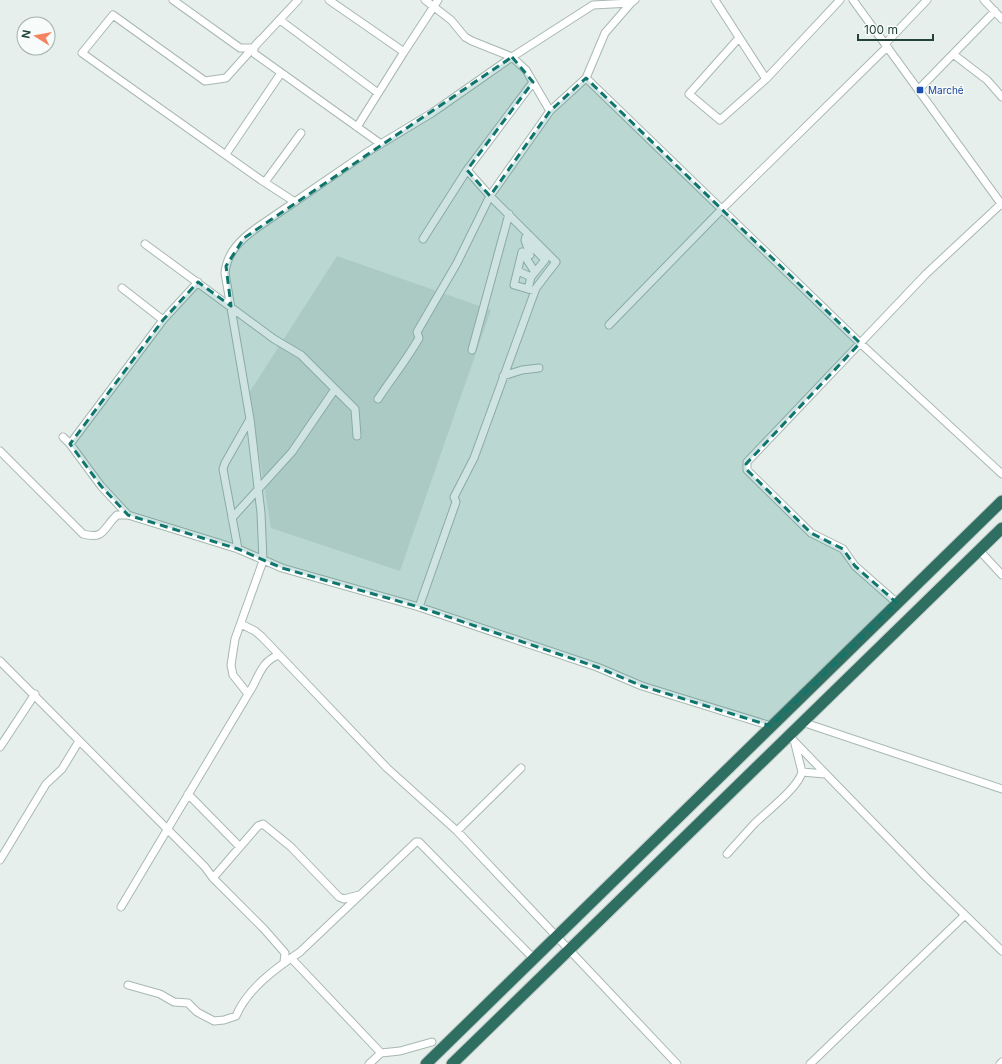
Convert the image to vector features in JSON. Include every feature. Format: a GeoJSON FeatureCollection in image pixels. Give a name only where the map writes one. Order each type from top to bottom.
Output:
{"type":"FeatureCollection","features":[{"type":"Feature","properties":{"kind":"highway"},"geometry":{"type":"LineString","coordinates":[[426,1064],[1002,501]]}},
{"type":"Feature","properties":{"kind":"highway"},"geometry":{"type":"LineString","coordinates":[[452,1064],[568,949],[791,740],[802,722],[1002,528]]}},
{"type":"Feature","properties":{"kind":"street"},"geometry":{"type":"LineString","coordinates":[[173,0],[240,48],[253,48]]}},
{"type":"Feature","properties":{"kind":"street"},"geometry":{"type":"LineString","coordinates":[[295,202],[82,54],[113,15],[204,81],[226,78],[298,0]]}},
{"type":"Feature","properties":{"kind":"street"},"geometry":{"type":"LineString","coordinates":[[329,0],[404,52]]}},
{"type":"Feature","properties":{"kind":"street"},"geometry":{"type":"LineString","coordinates":[[424,0],[451,20],[465,37],[512,57],[526,70],[550,112]]}},
{"type":"Feature","properties":{"kind":"street"},"geometry":{"type":"LineString","coordinates":[[357,127],[438,0]]}},
{"type":"Feature","properties":{"kind":"street"},"geometry":{"type":"LineString","coordinates":[[715,0],[738,39],[766,79]]}},
{"type":"Feature","properties":{"kind":"street"},"geometry":{"type":"LineString","coordinates":[[738,39],[689,94],[720,120],[766,79],[840,0]]}},
{"type":"Feature","properties":{"kind":"street"},"geometry":{"type":"LineString","coordinates":[[852,0],[1001,205],[926,274],[747,462],[746,466],[747,470],[811,533],[843,548],[855,566],[897,603]]}},
{"type":"Feature","properties":{"kind":"street"},"geometry":{"type":"LineString","coordinates":[[609,325],[722,209],[886,45],[927,0]]}},
{"type":"Feature","properties":{"kind":"street"},"geometry":{"type":"LineString","coordinates":[[984,0],[1002,19]]}},
{"type":"Feature","properties":{"kind":"street"},"geometry":{"type":"LineString","coordinates":[[248,694],[232,670],[231,657],[263,562],[259,488],[250,419],[225,274],[226,266],[233,250],[244,238],[295,202],[381,144],[432,113],[512,57],[593,5],[633,2]]}},
{"type":"Feature","properties":{"kind":"street"},"geometry":{"type":"LineString","coordinates":[[378,399],[413,349],[419,338],[417,332],[457,263],[490,196],[550,112],[586,78],[605,33],[633,2]]}},
{"type":"Feature","properties":{"kind":"street"},"geometry":{"type":"LineString","coordinates":[[918,90],[995,10]]}},
{"type":"Feature","properties":{"kind":"street"},"geometry":{"type":"LineString","coordinates":[[280,20],[378,93]]}},
{"type":"Feature","properties":{"kind":"street"},"geometry":{"type":"LineString","coordinates":[[260,40],[253,50],[255,54],[381,144]]}},
{"type":"Feature","properties":{"kind":"street"},"geometry":{"type":"LineString","coordinates":[[953,54],[987,80],[1002,97]]}},
{"type":"Feature","properties":{"kind":"street"},"geometry":{"type":"LineString","coordinates":[[226,154],[281,73]]}},
{"type":"Feature","properties":{"kind":"street"},"geometry":{"type":"LineString","coordinates":[[586,78],[860,343],[1002,474]]}},
{"type":"Feature","properties":{"kind":"street"},"geometry":{"type":"LineString","coordinates":[[423,239],[467,170],[533,82]]}},
{"type":"Feature","properties":{"kind":"street"},"geometry":{"type":"LineString","coordinates":[[265,182],[301,133]]}},
{"type":"Feature","properties":{"kind":"street"},"geometry":{"type":"LineString","coordinates":[[467,170],[490,196],[509,214],[544,260],[533,275]]}},
{"type":"Feature","properties":{"kind":"street"},"geometry":{"type":"LineString","coordinates":[[472,350],[509,214]]}},
{"type":"Feature","properties":{"kind":"street"},"geometry":{"type":"LineString","coordinates":[[522,252],[530,255],[526,236]]}},
{"type":"Feature","properties":{"kind":"street"},"geometry":{"type":"LineString","coordinates":[[526,236],[556,262],[532,290]]}},
{"type":"Feature","properties":{"kind":"street"},"geometry":{"type":"LineString","coordinates":[[145,244],[274,339],[301,355],[355,410],[357,436]]}},
{"type":"Feature","properties":{"kind":"street"},"geometry":{"type":"LineString","coordinates":[[522,252],[514,285],[532,290]]}},
{"type":"Feature","properties":{"kind":"street"},"geometry":{"type":"LineString","coordinates":[[419,607],[456,502],[454,497],[474,458],[532,290],[533,275],[522,252]]}},
{"type":"Feature","properties":{"kind":"street"},"geometry":{"type":"LineString","coordinates":[[518,271],[533,275]]}},
{"type":"Feature","properties":{"kind":"street"},"geometry":{"type":"LineString","coordinates":[[70,444],[164,320],[198,282]]}},
{"type":"Feature","properties":{"kind":"street"},"geometry":{"type":"LineString","coordinates":[[122,288],[164,320]]}},
{"type":"Feature","properties":{"kind":"street"},"geometry":{"type":"LineString","coordinates":[[503,376],[522,370],[539,368]]}},
{"type":"Feature","properties":{"kind":"street"},"geometry":{"type":"LineString","coordinates":[[232,518],[292,452],[335,389]]}},
{"type":"Feature","properties":{"kind":"street"},"geometry":{"type":"LineString","coordinates":[[238,550],[223,469],[250,419]]}},
{"type":"Feature","properties":{"kind":"street"},"geometry":{"type":"LineString","coordinates":[[63,436],[101,486],[128,515]]}},
{"type":"Feature","properties":{"kind":"street"},"geometry":{"type":"LineString","coordinates":[[0,451],[83,534],[95,537],[104,532],[109,523],[117,515],[128,515],[238,550],[263,562],[419,607],[597,667],[642,686],[771,726]]}},
{"type":"Feature","properties":{"kind":"street"},"geometry":{"type":"LineString","coordinates":[[979,550],[1002,575]]}},
{"type":"Feature","properties":{"kind":"street"},"geometry":{"type":"LineString","coordinates":[[241,624],[255,631],[387,768],[457,831],[510,886],[556,938],[677,1064]]}},
{"type":"Feature","properties":{"kind":"street"},"geometry":{"type":"LineString","coordinates":[[121,907],[248,694],[263,666],[268,660],[279,655]]}},
{"type":"Feature","properties":{"kind":"street"},"geometry":{"type":"LineString","coordinates":[[0,661],[35,694],[79,741],[167,828],[205,867],[213,878],[264,929],[282,950],[285,956],[284,962]]}},
{"type":"Feature","properties":{"kind":"street"},"geometry":{"type":"LineString","coordinates":[[0,747],[35,694]]}},
{"type":"Feature","properties":{"kind":"street"},"geometry":{"type":"LineString","coordinates":[[802,722],[1002,790]]}},
{"type":"Feature","properties":{"kind":"street"},"geometry":{"type":"LineString","coordinates":[[727,854],[755,823],[795,784],[802,772],[791,740]]}},
{"type":"Feature","properties":{"kind":"street"},"geometry":{"type":"LineString","coordinates":[[791,740],[1002,951]]}},
{"type":"Feature","properties":{"kind":"street"},"geometry":{"type":"LineString","coordinates":[[0,860],[46,784],[62,769],[79,741]]}},
{"type":"Feature","properties":{"kind":"street"},"geometry":{"type":"LineString","coordinates":[[457,831],[521,768]]}},
{"type":"Feature","properties":{"kind":"street"},"geometry":{"type":"LineString","coordinates":[[802,772],[825,774]]}},
{"type":"Feature","properties":{"kind":"street"},"geometry":{"type":"LineString","coordinates":[[188,794],[240,847]]}},
{"type":"Feature","properties":{"kind":"street"},"geometry":{"type":"LineString","coordinates":[[213,878],[260,824],[265,824],[291,847],[339,897],[344,899],[361,894]]}},
{"type":"Feature","properties":{"kind":"street"},"geometry":{"type":"LineString","coordinates":[[128,985],[160,994],[174,1002],[188,1002],[208,1019],[219,1021],[236,1016],[238,1008],[258,985],[284,962],[300,952],[414,842],[419,842],[534,959]]}},
{"type":"Feature","properties":{"kind":"street"},"geometry":{"type":"LineString","coordinates":[[810,1064],[965,915]]}},
{"type":"Feature","properties":{"kind":"street"},"geometry":{"type":"LineString","coordinates":[[291,958],[381,1053]]}},
{"type":"Feature","properties":{"kind":"street"},"geometry":{"type":"LineString","coordinates":[[369,1064],[381,1053],[400,1051],[432,1042]]}},
{"type":"Feature","properties":{"kind":"highlighted area"},"geometry":{"type":"Polygon","coordinates":[[[512,57],[533,82],[467,170],[490,196],[550,111],[586,78],[860,343],[746,464],[747,470],[811,533],[843,549],[855,566],[897,603],[771,726],[642,686],[597,667],[419,607],[282,568],[238,549],[128,515],[101,486],[70,444],[163,320],[198,282],[231,306],[226,266],[244,238],[512,57]]]}},
{"type":"Feature","properties":{"kind":"shaded area"},"geometry":{"type":"Polygon","coordinates":[[[337,256],[491,310],[400,571],[271,528],[249,393],[337,256]]]}},
{"type":"Feature","properties":{"kind":"place","name":"Marché"},"geometry":{"type":"Point","coordinates":[920,90]}}]}
